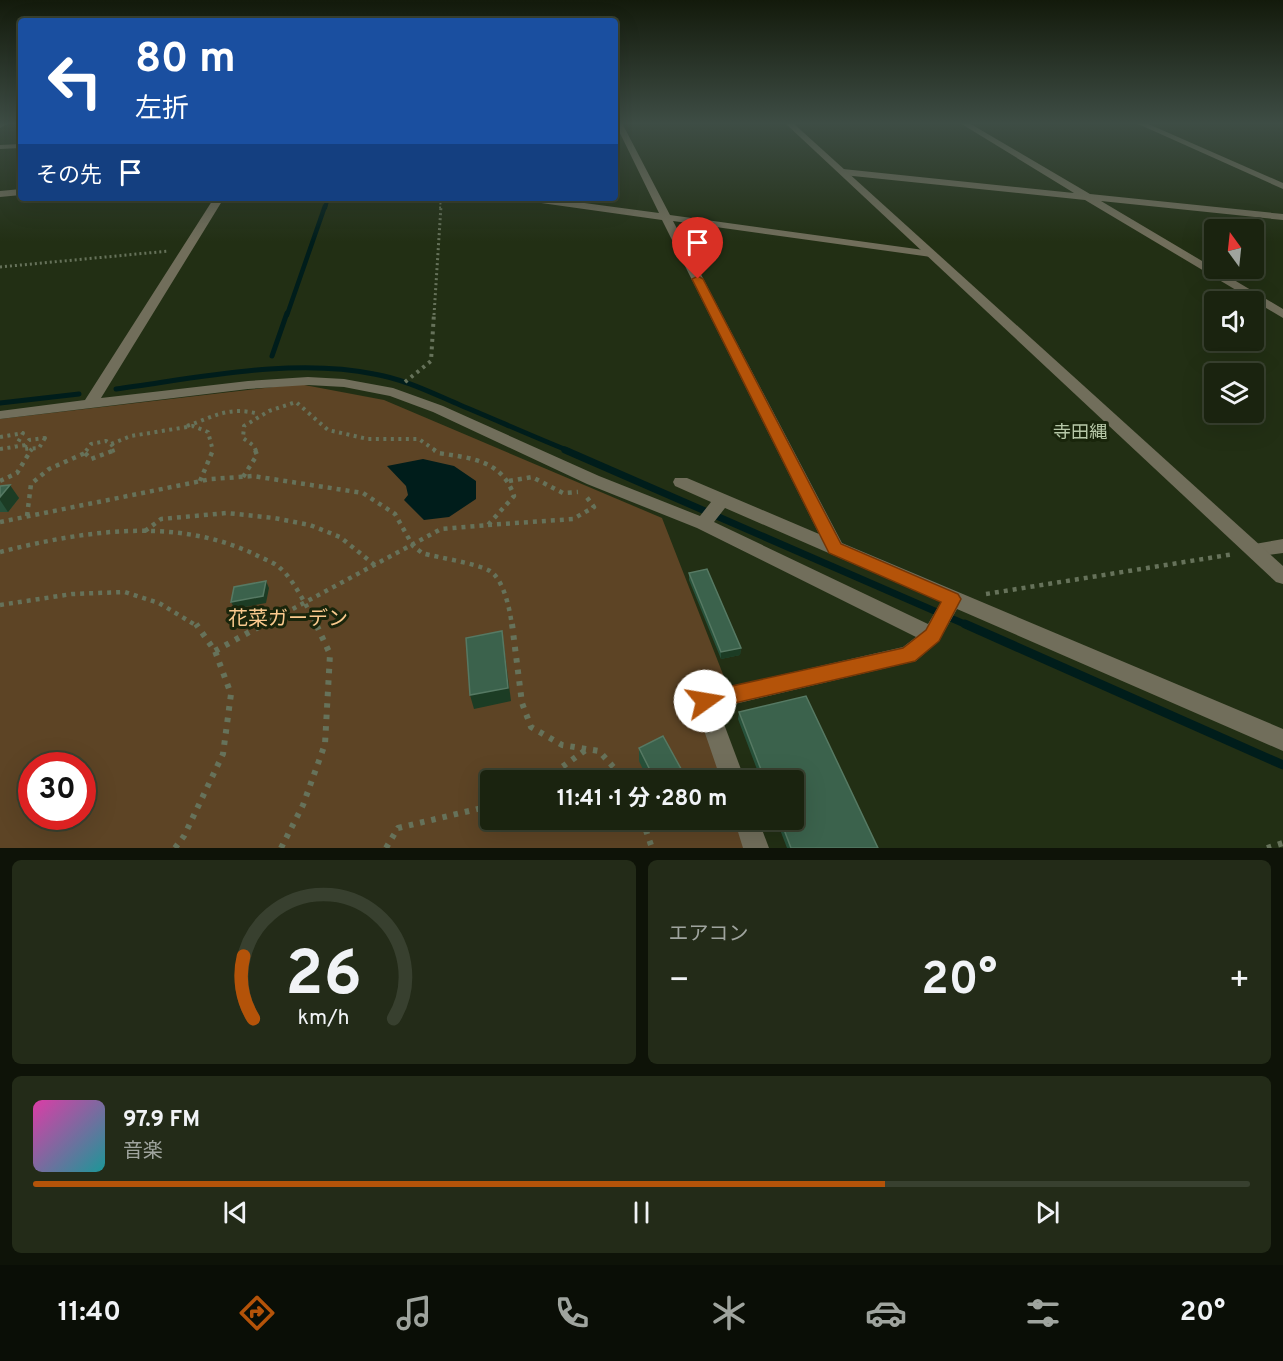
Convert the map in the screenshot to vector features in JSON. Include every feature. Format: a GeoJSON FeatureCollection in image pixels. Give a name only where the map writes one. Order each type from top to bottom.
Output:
{"type":"FeatureCollection","features":[{"type":"Feature","properties":{"kind":"street"},"geometry":{"type":"LineString","coordinates":[[638,163],[835,548]]}},
{"type":"Feature","properties":{"kind":"street"},"geometry":{"type":"LineString","coordinates":[[833,163],[1283,577]]}},
{"type":"Feature","properties":{"kind":"street"},"geometry":{"type":"LineString","coordinates":[[1030,163],[1283,314]]}},
{"type":"Feature","properties":{"kind":"street"},"geometry":{"type":"LineString","coordinates":[[1230,163],[1283,186]]}},
{"type":"Feature","properties":{"kind":"street"},"geometry":{"type":"LineString","coordinates":[[843,172],[1283,218]]}},
{"type":"Feature","properties":{"kind":"street"},"geometry":{"type":"LineString","coordinates":[[0,194],[18,192]]}},
{"type":"Feature","properties":{"kind":"street"},"geometry":{"type":"LineString","coordinates":[[90,404],[217,201]]}},
{"type":"Feature","properties":{"kind":"street"},"geometry":{"type":"LineString","coordinates":[[548,201],[931,254]]}},
{"type":"Feature","properties":{"kind":"street"},"geometry":{"type":"LineString","coordinates":[[0,415],[308,381],[344,383],[393,392],[438,409],[593,480],[713,511],[835,548],[1283,740]]}},
{"type":"Feature","properties":{"kind":"street"},"geometry":{"type":"LineString","coordinates":[[681,482],[713,511],[935,631]]}},
{"type":"Feature","properties":{"kind":"street"},"geometry":{"type":"LineString","coordinates":[[1255,550],[1283,546]]}},
{"type":"Feature","properties":{"kind":"street"},"geometry":{"type":"LineString","coordinates":[[729,770],[705,701],[909,655],[935,631],[952,599]]}},
{"type":"Feature","properties":{"kind":"street"},"geometry":{"type":"LineString","coordinates":[[750,830],[756,848]]}},
{"type":"Feature","properties":{"kind":"path"},"geometry":{"type":"LineString","coordinates":[[393,392],[431,361],[441,201]]}},
{"type":"Feature","properties":{"kind":"path"},"geometry":{"type":"LineString","coordinates":[[0,267],[187,249]]}},
{"type":"Feature","properties":{"kind":"path"},"geometry":{"type":"LineString","coordinates":[[243,477],[257,455],[254,446],[243,438],[244,426],[260,414],[281,405],[296,402],[328,430],[368,439],[419,439],[438,453],[482,460],[508,481],[514,496],[488,525]]}},
{"type":"Feature","properties":{"kind":"path"},"geometry":{"type":"LineString","coordinates":[[185,428],[224,412],[241,409],[260,414]]}},
{"type":"Feature","properties":{"kind":"path"},"geometry":{"type":"LineString","coordinates":[[111,444],[131,436],[193,426],[208,432],[213,451],[199,481]]}},
{"type":"Feature","properties":{"kind":"path"},"geometry":{"type":"LineString","coordinates":[[0,437],[23,433],[16,446]]}},
{"type":"Feature","properties":{"kind":"path"},"geometry":{"type":"LineString","coordinates":[[45,438],[39,448],[32,449],[23,449],[29,440],[45,438]]}},
{"type":"Feature","properties":{"kind":"path"},"geometry":{"type":"LineString","coordinates":[[27,516],[31,484],[49,469],[85,453],[91,444],[106,441],[115,450],[91,459],[85,453]]}},
{"type":"Feature","properties":{"kind":"path"},"geometry":{"type":"LineString","coordinates":[[0,449],[26,445]]}},
{"type":"Feature","properties":{"kind":"path"},"geometry":{"type":"LineString","coordinates":[[0,481],[17,473],[32,449]]}},
{"type":"Feature","properties":{"kind":"path"},"geometry":{"type":"LineString","coordinates":[[0,522],[199,481],[253,476],[363,493],[395,514],[413,546],[422,553],[489,571],[498,579],[511,615],[522,703],[531,727],[562,745],[599,751],[616,770]]}},
{"type":"Feature","properties":{"kind":"path"},"geometry":{"type":"LineString","coordinates":[[214,651],[306,604],[441,529],[573,519],[594,507],[588,496],[576,491],[563,493],[532,477],[508,481]]}},
{"type":"Feature","properties":{"kind":"path"},"geometry":{"type":"LineString","coordinates":[[144,531],[161,519],[227,513],[274,518],[310,525],[340,537],[376,566]]}},
{"type":"Feature","properties":{"kind":"path"},"geometry":{"type":"LineString","coordinates":[[0,552],[44,541],[115,531],[176,532],[216,540],[243,549],[281,568],[306,604],[330,654],[325,744],[303,805],[280,848]]}},
{"type":"Feature","properties":{"kind":"path"},"geometry":{"type":"LineString","coordinates":[[952,599],[1255,550]]}},
{"type":"Feature","properties":{"kind":"path"},"geometry":{"type":"LineString","coordinates":[[0,605],[72,594],[125,592],[159,603],[196,624],[214,651],[231,694],[223,754],[184,836],[175,848]]}},
{"type":"Feature","properties":{"kind":"path"},"geometry":{"type":"LineString","coordinates":[[558,770],[586,749]]}},
{"type":"Feature","properties":{"kind":"path"},"geometry":{"type":"LineString","coordinates":[[386,848],[399,828],[480,808]]}},
{"type":"Feature","properties":{"kind":"path"},"geometry":{"type":"LineString","coordinates":[[646,830],[652,848]]}},
{"type":"Feature","properties":{"kind":"path"},"geometry":{"type":"LineString","coordinates":[[1267,848],[1283,843]]}},
{"type":"Feature","properties":{"kind":"green space","name":"花菜ガーデン"},"geometry":{"type":"Polygon","coordinates":[[[299,384],[384,400],[662,518],[726,682],[695,687],[723,770],[480,770],[480,830],[743,830],[749,848],[0,848],[0,419],[299,384]]]}},
{"type":"Feature","properties":{"kind":"water"},"geometry":{"type":"Polygon","coordinates":[[[423,459],[454,466],[476,481],[476,499],[449,517],[424,520],[404,500],[408,495],[406,486],[387,466],[423,459]]]}},
{"type":"Feature","properties":{"kind":"building"},"geometry":{"type":"Polygon","coordinates":[[[10,485],[0,497],[0,486],[10,485]]]}},
{"type":"Feature","properties":{"kind":"building"},"geometry":{"type":"Polygon","coordinates":[[[707,569],[741,648],[721,652],[689,573],[707,569]]]}},
{"type":"Feature","properties":{"kind":"building"},"geometry":{"type":"Polygon","coordinates":[[[266,581],[263,596],[231,602],[234,587],[266,581]]]}},
{"type":"Feature","properties":{"kind":"building"},"geometry":{"type":"Polygon","coordinates":[[[502,631],[508,688],[470,695],[466,638],[502,631]]]}},
{"type":"Feature","properties":{"kind":"building"},"geometry":{"type":"Polygon","coordinates":[[[806,696],[878,848],[791,848],[784,830],[804,830],[804,770],[761,770],[739,712],[806,696]]]}},
{"type":"Feature","properties":{"kind":"building"},"geometry":{"type":"Polygon","coordinates":[[[663,736],[682,770],[650,770],[639,748],[663,736]]]}},
{"type":"Feature","properties":{"kind":"waterway"},"geometry":{"type":"LineString","coordinates":[[325,208],[327,201]]}},
{"type":"Feature","properties":{"kind":"waterway"},"geometry":{"type":"LineString","coordinates":[[287,315],[325,206]]}},
{"type":"Feature","properties":{"kind":"waterway"},"geometry":{"type":"LineString","coordinates":[[272,356],[287,313]]}},
{"type":"Feature","properties":{"kind":"waterway"},"geometry":{"type":"LineString","coordinates":[[116,389],[278,368],[343,369],[385,376],[407,383],[569,451]]}},
{"type":"Feature","properties":{"kind":"waterway"},"geometry":{"type":"LineString","coordinates":[[0,403],[79,394]]}},
{"type":"Feature","properties":{"kind":"waterway"},"geometry":{"type":"LineString","coordinates":[[565,450],[969,626]]}},
{"type":"Feature","properties":{"kind":"waterway"},"geometry":{"type":"LineString","coordinates":[[965,624],[1283,765]]}},
{"type":"Feature","properties":{"kind":"district","name":"寺田縄"},"geometry":{"type":"Point","coordinates":[1080,432]}},
{"type":"Feature","properties":{"kind":"route"},"geometry":{"type":"LineString","coordinates":[[698,279],[835,548],[952,599],[932,635],[909,655],[705,701]]}}]}
